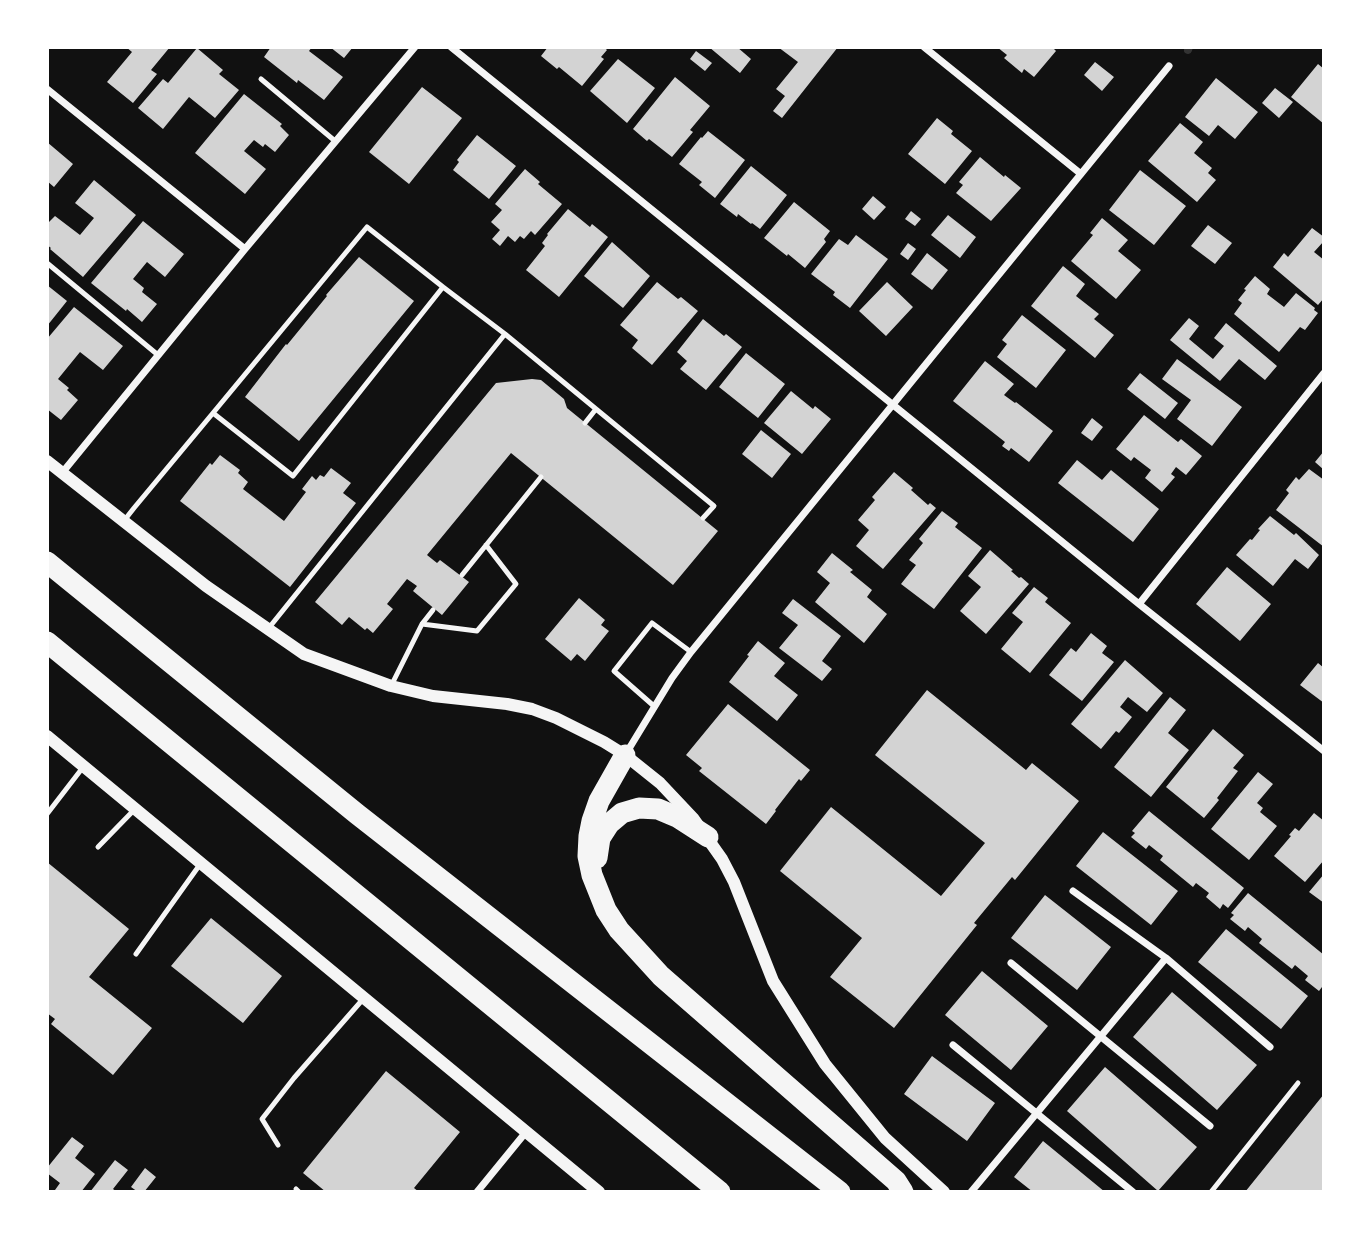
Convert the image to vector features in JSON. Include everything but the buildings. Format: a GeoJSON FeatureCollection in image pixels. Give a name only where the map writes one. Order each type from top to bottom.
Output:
{"type":"FeatureCollection","features":[{"type":"Feature","properties":{"kind":"highway"},"geometry":{"type":"LineString","coordinates":[[47,562],[357,814],[840,1192]]}},
{"type":"Feature","properties":{"kind":"highway"},"geometry":{"type":"LineString","coordinates":[[47,642],[720,1192]]}},
{"type":"Feature","properties":{"kind":"highway"},"geometry":{"type":"LineString","coordinates":[[625,755],[599,801],[589,836],[588,856],[592,875],[606,910],[619,930],[661,976],[887,1173],[904,1192]]}},
{"type":"Feature","properties":{"kind":"highway"},"geometry":{"type":"LineString","coordinates":[[619,930],[605,900],[598,874],[600,838],[609,824],[622,813],[639,808],[658,808],[708,837]]}},
{"type":"Feature","properties":{"kind":"street"},"geometry":{"type":"LineString","coordinates":[[61,473],[415,47]]}},
{"type":"Feature","properties":{"kind":"street"},"geometry":{"type":"LineString","coordinates":[[451,47],[1324,751]]}},
{"type":"Feature","properties":{"kind":"street"},"geometry":{"type":"LineString","coordinates":[[924,47],[1081,174]]}},
{"type":"Feature","properties":{"kind":"street"},"geometry":{"type":"LineString","coordinates":[[625,755],[691,652],[1169,66]]}},
{"type":"Feature","properties":{"kind":"street"},"geometry":{"type":"LineString","coordinates":[[47,89],[245,249]]}},
{"type":"Feature","properties":{"kind":"street"},"geometry":{"type":"LineString","coordinates":[[1139,604],[1324,373]]}},
{"type":"Feature","properties":{"kind":"street"},"geometry":{"type":"LineString","coordinates":[[47,461],[206,586],[304,654],[391,686],[433,696],[480,700],[532,709],[580,729],[625,755],[660,783],[708,837],[722,859],[734,882],[773,981],[825,1064],[885,1138],[944,1192]]}},
{"type":"Feature","properties":{"kind":"street"},"geometry":{"type":"LineString","coordinates":[[47,736],[599,1192]]}},
{"type":"Feature","properties":{"kind":"street"},"geometry":{"type":"LineString","coordinates":[[1073,891],[1166,958],[1270,1047]]}},
{"type":"Feature","properties":{"kind":"street"},"geometry":{"type":"LineString","coordinates":[[971,1192],[1166,958]]}},
{"type":"Feature","properties":{"kind":"street"},"geometry":{"type":"LineString","coordinates":[[1011,963],[1210,1126]]}},
{"type":"Feature","properties":{"kind":"street"},"geometry":{"type":"LineString","coordinates":[[953,1045],[1133,1192]]}},
{"type":"Feature","properties":{"kind":"street"},"geometry":{"type":"LineString","coordinates":[[477,1192],[526,1132]]}},
{"type":"Feature","properties":{"kind":"lane"},"geometry":{"type":"LineString","coordinates":[[261,79],[335,141]]}},
{"type":"Feature","properties":{"kind":"lane"},"geometry":{"type":"LineString","coordinates":[[123,522],[367,227],[505,334],[714,506],[703,518]]}},
{"type":"Feature","properties":{"kind":"lane"},"geometry":{"type":"LineString","coordinates":[[47,263],[158,355]]}},
{"type":"Feature","properties":{"kind":"lane"},"geometry":{"type":"LineString","coordinates":[[213,413],[293,476],[443,287]]}},
{"type":"Feature","properties":{"kind":"lane"},"geometry":{"type":"LineString","coordinates":[[268,629],[505,334]]}},
{"type":"Feature","properties":{"kind":"lane"},"geometry":{"type":"LineString","coordinates":[[585,423],[596,409]]}},
{"type":"Feature","properties":{"kind":"lane"},"geometry":{"type":"LineString","coordinates":[[462,575],[541,477]]}},
{"type":"Feature","properties":{"kind":"lane"},"geometry":{"type":"LineString","coordinates":[[422,624],[477,631],[516,584],[486,545]]}},
{"type":"Feature","properties":{"kind":"lane"},"geometry":{"type":"LineString","coordinates":[[391,686],[422,624],[433,610]]}},
{"type":"Feature","properties":{"kind":"lane"},"geometry":{"type":"LineString","coordinates":[[654,707],[614,671],[652,623],[691,652]]}},
{"type":"Feature","properties":{"kind":"lane"},"geometry":{"type":"LineString","coordinates":[[47,814],[84,766]]}},
{"type":"Feature","properties":{"kind":"lane"},"geometry":{"type":"LineString","coordinates":[[98,847],[135,808]]}},
{"type":"Feature","properties":{"kind":"lane"},"geometry":{"type":"LineString","coordinates":[[136,954],[201,863]]}},
{"type":"Feature","properties":{"kind":"lane"},"geometry":{"type":"LineString","coordinates":[[278,1145],[262,1119],[364,998]]}},
{"type":"Feature","properties":{"kind":"lane"},"geometry":{"type":"LineString","coordinates":[[1211,1192],[1298,1083]]}}]}
